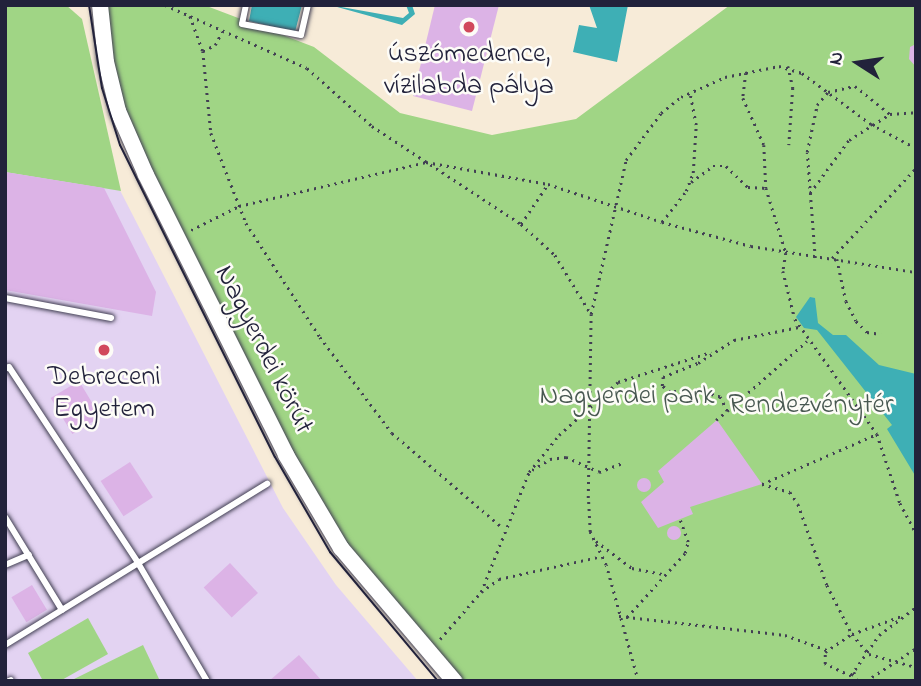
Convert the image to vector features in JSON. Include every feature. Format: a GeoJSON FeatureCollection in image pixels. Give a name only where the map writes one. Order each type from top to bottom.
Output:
{"type":"FeatureCollection","features":[{"type":"Feature","properties":{"kind":"street","name":"Nagyerdei körút"},"geometry":{"type":"LineString","coordinates":[[100,5],[106,62],[118,111],[176,237],[317,511],[341,548],[454,681]]}},
{"type":"Feature","properties":{"kind":"lane"},"geometry":{"type":"LineString","coordinates":[[246,5],[242,24],[301,35],[308,5]]}},
{"type":"Feature","properties":{"kind":"lane"},"geometry":{"type":"LineString","coordinates":[[5,298],[111,318]]}},
{"type":"Feature","properties":{"kind":"lane"},"geometry":{"type":"LineString","coordinates":[[5,369],[9,367],[138,563],[207,681]]}},
{"type":"Feature","properties":{"kind":"lane"},"geometry":{"type":"LineString","coordinates":[[5,645],[267,484]]}},
{"type":"Feature","properties":{"kind":"lane"},"geometry":{"type":"LineString","coordinates":[[5,517],[62,610]]}},
{"type":"Feature","properties":{"kind":"lane"},"geometry":{"type":"LineString","coordinates":[[5,565],[29,555]]}},
{"type":"Feature","properties":{"kind":"path"},"geometry":{"type":"LineString","coordinates":[[165,5],[307,68],[372,127],[521,224],[555,255],[591,314]]}},
{"type":"Feature","properties":{"kind":"path"},"geometry":{"type":"LineString","coordinates":[[190,16],[203,51],[205,108],[239,206],[320,337],[391,433],[503,528]]}},
{"type":"Feature","properties":{"kind":"path"},"geometry":{"type":"LineString","coordinates":[[203,51],[215,45],[223,31]]}},
{"type":"Feature","properties":{"kind":"path"},"geometry":{"type":"LineString","coordinates":[[788,66],[793,88],[789,145]]}},
{"type":"Feature","properties":{"kind":"path"},"geometry":{"type":"LineString","coordinates":[[665,574],[632,568],[596,541],[590,532],[591,314],[613,206],[626,160],[642,134],[661,113],[690,91],[746,72],[788,66],[871,124],[916,148]]}},
{"type":"Feature","properties":{"kind":"path"},"geometry":{"type":"LineString","coordinates":[[746,72],[743,98],[764,145],[766,188],[786,253],[783,271],[800,328],[877,434],[900,503],[916,533]]}},
{"type":"Feature","properties":{"kind":"path"},"geometry":{"type":"LineString","coordinates":[[815,258],[807,152],[817,105],[828,92],[855,86],[890,114]]}},
{"type":"Feature","properties":{"kind":"path"},"geometry":{"type":"LineString","coordinates":[[689,184],[696,125],[690,91]]}},
{"type":"Feature","properties":{"kind":"path"},"geometry":{"type":"LineString","coordinates":[[810,193],[849,140],[890,114],[916,112]]}},
{"type":"Feature","properties":{"kind":"path"},"geometry":{"type":"LineString","coordinates":[[176,237],[239,206],[426,162],[548,184],[662,222],[786,253],[835,258],[916,272]]}},
{"type":"Feature","properties":{"kind":"path"},"geometry":{"type":"LineString","coordinates":[[662,222],[689,184],[703,171],[726,166],[748,187],[766,188]]}},
{"type":"Feature","properties":{"kind":"path"},"geometry":{"type":"LineString","coordinates":[[835,258],[916,168]]}},
{"type":"Feature","properties":{"kind":"path"},"geometry":{"type":"LineString","coordinates":[[521,224],[548,184]]}},
{"type":"Feature","properties":{"kind":"path"},"geometry":{"type":"LineString","coordinates":[[835,258],[846,301],[856,321],[867,332],[881,334]]}},
{"type":"Feature","properties":{"kind":"path"},"geometry":{"type":"LineString","coordinates":[[481,592],[503,528],[529,472],[592,401],[618,382],[711,352],[761,332],[800,328]]}},
{"type":"Feature","properties":{"kind":"path"},"geometry":{"type":"LineString","coordinates":[[716,420],[807,341]]}},
{"type":"Feature","properties":{"kind":"path"},"geometry":{"type":"LineString","coordinates":[[711,352],[698,363],[667,374],[662,386],[670,392],[710,392],[720,397],[727,411]]}},
{"type":"Feature","properties":{"kind":"path"},"geometry":{"type":"LineString","coordinates":[[877,434],[762,484],[790,492],[798,504],[827,585],[852,634],[869,654],[916,667]]}},
{"type":"Feature","properties":{"kind":"path"},"geometry":{"type":"LineString","coordinates":[[529,472],[550,459],[566,457],[589,470],[611,470],[622,463]]}},
{"type":"Feature","properties":{"kind":"path"},"geometry":{"type":"LineString","coordinates":[[626,617],[685,553],[688,542],[680,520]]}},
{"type":"Feature","properties":{"kind":"path"},"geometry":{"type":"LineString","coordinates":[[596,541],[638,681]]}},
{"type":"Feature","properties":{"kind":"path"},"geometry":{"type":"LineString","coordinates":[[428,651],[481,592],[499,579],[599,556]]}},
{"type":"Feature","properties":{"kind":"path"},"geometry":{"type":"LineString","coordinates":[[847,681],[869,654],[879,635],[916,607]]}},
{"type":"Feature","properties":{"kind":"path"},"geometry":{"type":"LineString","coordinates":[[851,676],[825,664],[827,650],[852,634],[904,615]]}},
{"type":"Feature","properties":{"kind":"path"},"geometry":{"type":"LineString","coordinates":[[619,616],[785,635],[827,650]]}},
{"type":"Feature","properties":{"kind":"path"},"geometry":{"type":"LineString","coordinates":[[866,681],[898,663],[916,648]]}},
{"type":"Feature","properties":{"kind":"path"},"geometry":{"type":"LineString","coordinates":[[854,672],[856,681]]}},
{"type":"Feature","properties":{"kind":"shaded area","name":"Debreceni Egyetem"},"geometry":{"type":"Polygon","coordinates":[[[5,5],[25,5],[283,508],[336,585],[418,681],[5,681],[5,5]]]}},
{"type":"Feature","properties":{"kind":"green space"},"geometry":{"type":"Polygon","coordinates":[[[5,5],[66,5],[82,19],[121,191],[5,172],[5,5]]]}},
{"type":"Feature","properties":{"kind":"green space","name":"Nagyerdei park"},"geometry":{"type":"Polygon","coordinates":[[[103,5],[204,5],[314,47],[400,113],[492,135],[576,119],[730,5],[916,5],[916,681],[454,681],[341,549],[118,111],[103,5]]]}},
{"type":"Feature","properties":{"kind":"green space"},"geometry":{"type":"Polygon","coordinates":[[[88,618],[108,654],[60,681],[43,681],[28,653],[88,618]]]}},
{"type":"Feature","properties":{"kind":"green space"},"geometry":{"type":"Polygon","coordinates":[[[143,645],[160,681],[70,681],[143,645]]]}},
{"type":"Feature","properties":{"kind":"water"},"geometry":{"type":"Polygon","coordinates":[[[252,5],[302,5],[295,32],[249,21],[252,5]]]}},
{"type":"Feature","properties":{"kind":"water"},"geometry":{"type":"Polygon","coordinates":[[[330,5],[403,18],[409,13],[406,5],[412,5],[415,14],[402,25],[330,5]]]}},
{"type":"Feature","properties":{"kind":"water"},"geometry":{"type":"Polygon","coordinates":[[[589,5],[628,5],[617,62],[573,52],[579,25],[597,28],[589,5]]]}},
{"type":"Feature","properties":{"kind":"water"},"geometry":{"type":"Polygon","coordinates":[[[810,297],[815,298],[818,323],[833,335],[846,335],[879,365],[916,374],[916,477],[887,429],[892,425],[817,330],[804,328],[796,317],[810,297]]]}},
{"type":"Feature","properties":{"kind":"building"},"geometry":{"type":"Polygon","coordinates":[[[435,5],[499,5],[472,111],[413,96],[435,5]]]}},
{"type":"Feature","properties":{"kind":"building"},"geometry":{"type":"Polygon","coordinates":[[[916,44],[916,67],[909,59],[910,47],[916,44]]]}},
{"type":"Feature","properties":{"kind":"building"},"geometry":{"type":"Polygon","coordinates":[[[5,172],[104,188],[156,292],[152,316],[5,290],[5,172]]]}},
{"type":"Feature","properties":{"kind":"building"},"geometry":{"type":"Polygon","coordinates":[[[79,381],[101,417],[72,434],[51,398],[79,381]]]}},
{"type":"Feature","properties":{"kind":"building"},"geometry":{"type":"Polygon","coordinates":[[[717,420],[762,484],[690,507],[693,514],[658,528],[641,502],[664,482],[658,471],[717,420]]]}},
{"type":"Feature","properties":{"kind":"building"},"geometry":{"type":"Polygon","coordinates":[[[130,462],[153,497],[124,516],[101,481],[130,462]]]}},
{"type":"Feature","properties":{"kind":"building"},"geometry":{"type":"Polygon","coordinates":[[[644,478],[649,480],[649,490],[644,492],[639,490],[637,485],[639,480],[644,478]]]}},
{"type":"Feature","properties":{"kind":"building"},"geometry":{"type":"Polygon","coordinates":[[[674,526],[679,528],[679,538],[674,540],[669,538],[667,533],[669,528],[674,526]]]}},
{"type":"Feature","properties":{"kind":"building"},"geometry":{"type":"Polygon","coordinates":[[[230,563],[258,593],[232,618],[204,588],[230,563]]]}},
{"type":"Feature","properties":{"kind":"building"},"geometry":{"type":"Polygon","coordinates":[[[32,585],[47,610],[26,622],[11,597],[32,585]]]}},
{"type":"Feature","properties":{"kind":"building"},"geometry":{"type":"Polygon","coordinates":[[[299,655],[322,681],[269,681],[299,655]]]}},
{"type":"Feature","properties":{"kind":"tram line"},"geometry":{"type":"LineString","coordinates":[[89,5],[102,88],[120,145],[275,457],[330,552],[438,681]]}},
{"type":"Feature","properties":{"kind":"place","name":"úszómedence, vízilabda pálya"},"geometry":{"type":"Point","coordinates":[469,27]}},
{"type":"Feature","properties":{"kind":"place","name":"Debreceni Egyetem"},"geometry":{"type":"Point","coordinates":[104,350]}},
{"type":"Feature","properties":{"kind":"park label","name":"Rendezvénytér"},"geometry":{"type":"Point","coordinates":[811,406]}}]}
